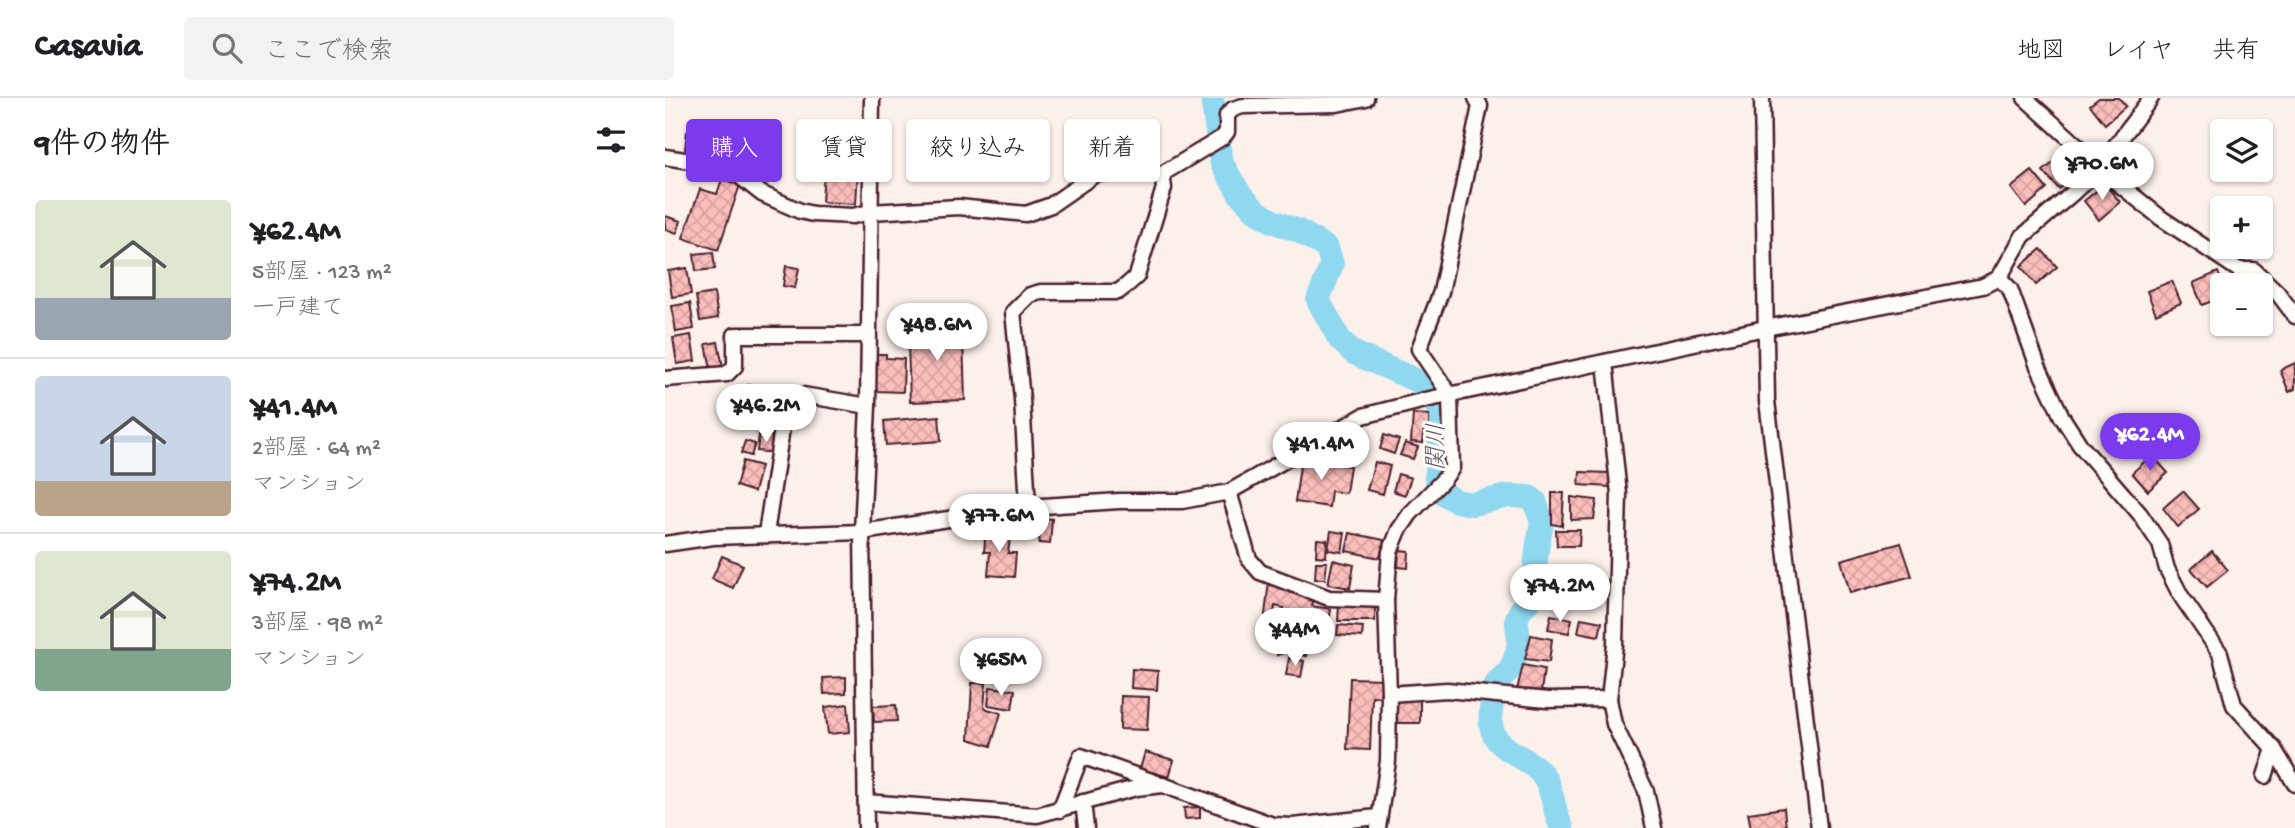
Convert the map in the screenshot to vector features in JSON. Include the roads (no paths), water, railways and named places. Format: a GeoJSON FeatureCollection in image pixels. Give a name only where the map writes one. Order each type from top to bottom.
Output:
{"type":"FeatureCollection","features":[{"type":"Feature","properties":{"kind":"street"},"geometry":{"type":"LineString","coordinates":[[866,828],[862,532],[868,406],[871,98]]}},
{"type":"Feature","properties":{"kind":"street"},"geometry":{"type":"LineString","coordinates":[[665,157],[711,164],[738,175],[762,194],[813,214],[853,216],[870,212],[959,207],[1026,214],[1051,205],[1097,173],[1162,174],[1227,132],[1227,116],[1233,109],[1243,106],[1337,104],[1366,98]]}},
{"type":"Feature","properties":{"kind":"street"},"geometry":{"type":"LineString","coordinates":[[1060,810],[1081,756],[1273,825],[1378,822],[1388,761],[1386,600],[1390,552],[1399,530],[1452,468],[1446,396],[1419,349],[1441,292],[1480,106],[1476,98]]}},
{"type":"Feature","properties":{"kind":"street"},"geometry":{"type":"LineString","coordinates":[[1762,98],[1767,401],[1819,828]]}},
{"type":"Feature","properties":{"kind":"street"},"geometry":{"type":"LineString","coordinates":[[2025,98],[2099,167],[2161,218],[2239,270],[2254,270],[2277,292],[2295,316]]}},
{"type":"Feature","properties":{"kind":"street"},"geometry":{"type":"LineString","coordinates":[[665,544],[713,537],[862,532],[1028,507],[1119,501],[1182,501],[1229,492],[1363,416],[1425,400],[1765,328],[1983,286],[1999,278],[2022,236],[2099,167],[2151,98]]}},
{"type":"Feature","properties":{"kind":"street"},"geometry":{"type":"LineString","coordinates":[[1028,507],[1022,398],[1013,312],[1030,295],[1041,292],[1118,292],[1137,276],[1164,188],[1162,174]]}},
{"type":"Feature","properties":{"kind":"street"},"geometry":{"type":"LineString","coordinates":[[1999,278],[2010,289],[2037,364],[2062,417],[2080,445],[2140,514],[2159,544],[2167,569],[2181,596],[2220,653],[2234,705],[2274,749],[2295,784]]}},
{"type":"Feature","properties":{"kind":"street"},"geometry":{"type":"LineString","coordinates":[[665,379],[727,374],[735,366],[735,335],[868,335]]}},
{"type":"Feature","properties":{"kind":"street"},"geometry":{"type":"LineString","coordinates":[[1605,362],[1619,495],[1615,644],[1609,699],[1614,724],[1646,791],[1654,828]]}},
{"type":"Feature","properties":{"kind":"street"},"geometry":{"type":"LineString","coordinates":[[766,534],[785,408],[791,399],[803,395],[868,406]]}},
{"type":"Feature","properties":{"kind":"street"},"geometry":{"type":"LineString","coordinates":[[1229,492],[1249,559],[1260,572],[1329,598],[1386,600]]}},
{"type":"Feature","properties":{"kind":"street"},"geometry":{"type":"LineString","coordinates":[[1389,694],[1447,691],[1547,700],[1609,699]]}},
{"type":"Feature","properties":{"kind":"street"},"geometry":{"type":"LineString","coordinates":[[2265,776],[2274,749]]}},
{"type":"Feature","properties":{"kind":"street"},"geometry":{"type":"LineString","coordinates":[[866,802],[1037,815],[1136,788],[1163,785]]}},
{"type":"Feature","properties":{"kind":"street"},"geometry":{"type":"LineString","coordinates":[[1083,803],[1086,828]]}},
{"type":"Feature","properties":{"kind":"waterway","name":"関川"},"geometry":{"type":"LineString","coordinates":[[1212,98],[1222,164],[1240,194],[1255,210],[1272,221],[1299,231],[1327,248],[1332,264],[1318,300],[1340,340],[1354,353],[1431,387],[1439,413],[1440,450],[1436,478],[1444,494],[1456,501],[1472,504],[1508,496],[1529,497],[1535,501],[1542,523],[1531,599],[1517,619],[1519,643],[1513,664],[1494,688],[1491,725],[1495,737],[1502,745],[1531,764],[1547,782],[1562,828]]}}]}
